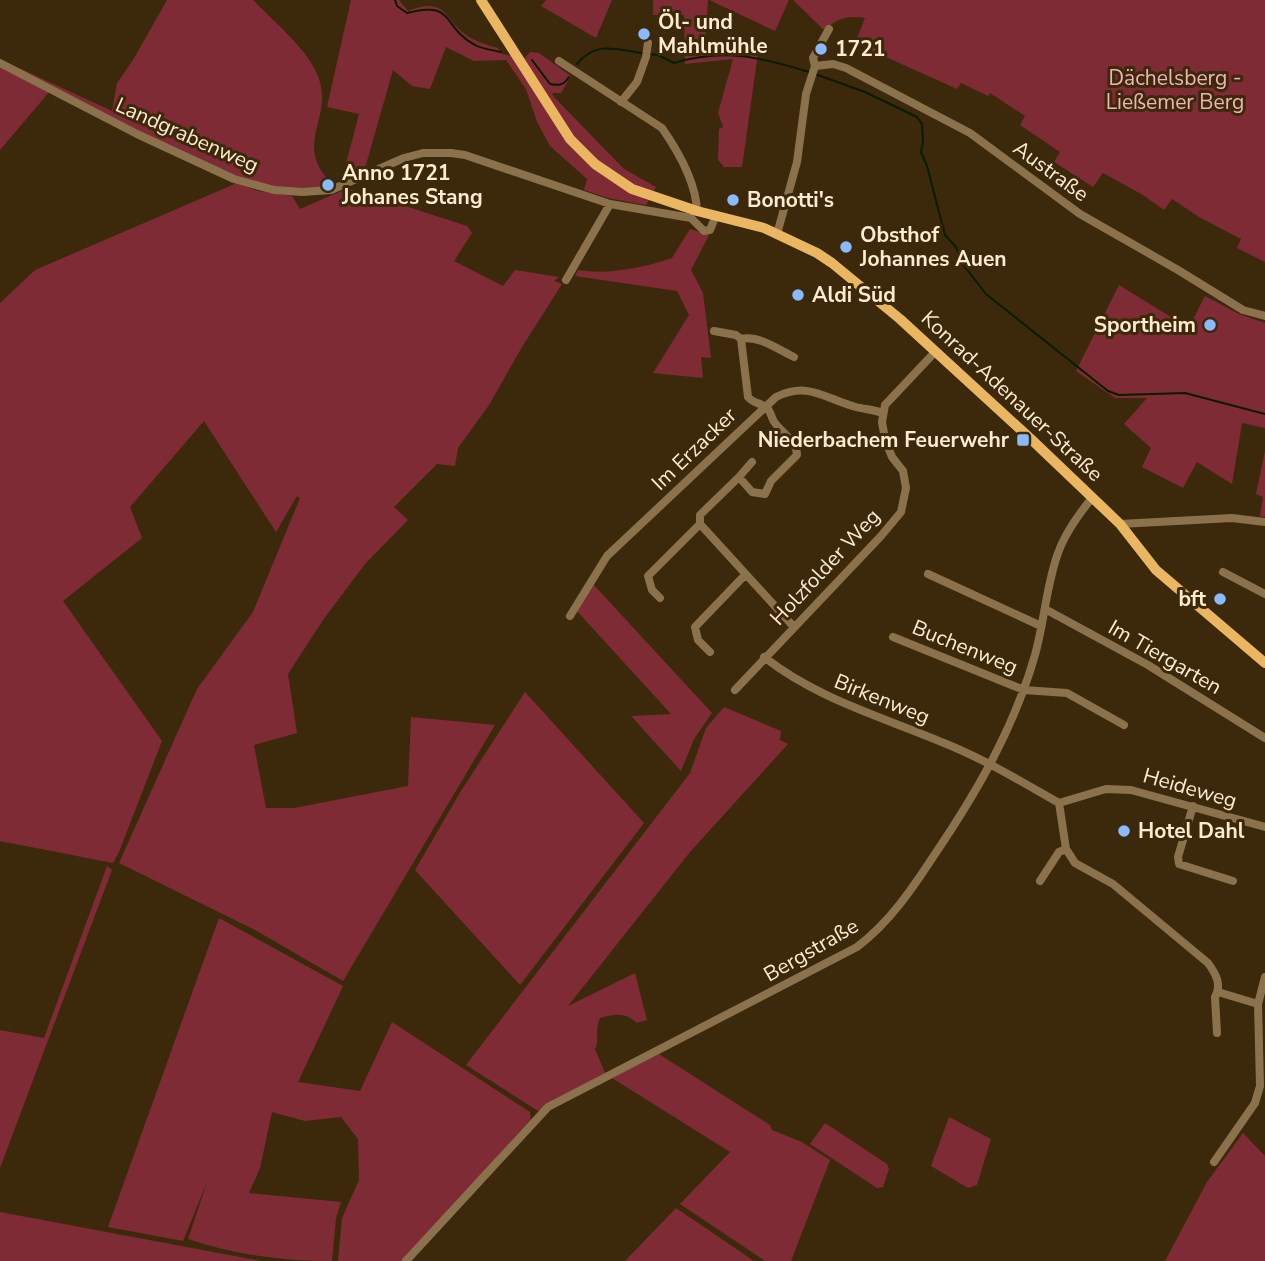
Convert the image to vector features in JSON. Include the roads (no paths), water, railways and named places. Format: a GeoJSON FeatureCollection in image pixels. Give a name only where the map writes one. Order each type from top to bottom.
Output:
{"type":"FeatureCollection","features":[{"type":"Feature","properties":{"kind":"main road","name":"Konrad-Adenauer-Straße"},"geometry":{"type":"LineString","coordinates":[[481,0],[570,139],[594,164],[632,189],[697,211],[777,233],[832,263],[873,295],[1120,524],[1156,570],[1265,663]]}},
{"type":"Feature","properties":{"kind":"street"},"geometry":{"type":"LineString","coordinates":[[777,233],[797,162],[814,68],[813,58],[829,30]]}},
{"type":"Feature","properties":{"kind":"street"},"geometry":{"type":"LineString","coordinates":[[621,102],[637,82],[648,50]]}},
{"type":"Feature","properties":{"kind":"street"},"geometry":{"type":"LineString","coordinates":[[559,61],[662,128],[695,193],[697,211]]}},
{"type":"Feature","properties":{"kind":"street","name":"Landgrabenweg"},"geometry":{"type":"LineString","coordinates":[[0,63],[136,134],[234,179],[274,190],[331,190],[404,158],[437,152],[465,155],[610,204],[691,218],[704,230],[710,230],[716,215]]}},
{"type":"Feature","properties":{"kind":"street","name":"Austraße"},"geometry":{"type":"LineString","coordinates":[[814,68],[833,64],[846,68],[970,133],[1080,214],[1243,310],[1265,316]]}},
{"type":"Feature","properties":{"kind":"street"},"geometry":{"type":"LineString","coordinates":[[566,280],[610,204]]}},
{"type":"Feature","properties":{"kind":"street"},"geometry":{"type":"LineString","coordinates":[[714,331],[736,335],[741,339],[748,397],[754,403],[765,405],[773,421],[795,445],[797,455],[771,481],[765,494],[752,492],[739,477]]}},
{"type":"Feature","properties":{"kind":"street"},"geometry":{"type":"LineString","coordinates":[[741,339],[748,337],[758,340],[794,357]]}},
{"type":"Feature","properties":{"kind":"street"},"geometry":{"type":"LineString","coordinates":[[883,413],[885,405],[894,393],[935,352]]}},
{"type":"Feature","properties":{"kind":"street","name":"Im Erzacker"},"geometry":{"type":"LineString","coordinates":[[570,616],[607,556],[765,405],[786,392],[811,391],[856,408],[883,413]]}},
{"type":"Feature","properties":{"kind":"street","name":"Holzfolder Weg"},"geometry":{"type":"LineString","coordinates":[[735,690],[901,512],[906,488],[903,471],[892,457],[885,439],[883,413]]}},
{"type":"Feature","properties":{"kind":"street"},"geometry":{"type":"LineString","coordinates":[[752,462],[700,515],[700,524],[794,627]]}},
{"type":"Feature","properties":{"kind":"street","name":"Bergstraße"},"geometry":{"type":"LineString","coordinates":[[406,1261],[548,1107],[857,947],[873,935],[896,910],[992,765],[1024,690],[1036,653],[1057,556],[1068,530],[1092,498]]}},
{"type":"Feature","properties":{"kind":"street"},"geometry":{"type":"LineString","coordinates":[[1120,524],[1232,519],[1265,522]]}},
{"type":"Feature","properties":{"kind":"street"},"geometry":{"type":"LineString","coordinates":[[660,598],[652,590],[648,576],[700,524]]}},
{"type":"Feature","properties":{"kind":"street"},"geometry":{"type":"LineString","coordinates":[[1223,572],[1265,594]]}},
{"type":"Feature","properties":{"kind":"street"},"geometry":{"type":"LineString","coordinates":[[928,574],[1041,626]]}},
{"type":"Feature","properties":{"kind":"street"},"geometry":{"type":"LineString","coordinates":[[710,652],[698,640],[695,627],[745,575]]}},
{"type":"Feature","properties":{"kind":"street","name":"Im Tiergarten"},"geometry":{"type":"LineString","coordinates":[[1045,609],[1148,665],[1265,738]]}},
{"type":"Feature","properties":{"kind":"street","name":"Buchenweg"},"geometry":{"type":"LineString","coordinates":[[893,637],[1024,690],[1067,693],[1124,724]]}},
{"type":"Feature","properties":{"kind":"street","name":"Birkenweg"},"geometry":{"type":"LineString","coordinates":[[764,657],[786,674],[832,698],[946,743],[992,765]]}},
{"type":"Feature","properties":{"kind":"street"},"geometry":{"type":"LineString","coordinates":[[992,765],[1059,803],[1066,849],[1079,866],[1113,884],[1208,963],[1217,979],[1219,992],[1215,997],[1217,1033]]}},
{"type":"Feature","properties":{"kind":"street","name":"Heideweg"},"geometry":{"type":"LineString","coordinates":[[1059,803],[1106,789],[1131,789],[1265,827]]}},
{"type":"Feature","properties":{"kind":"street"},"geometry":{"type":"LineString","coordinates":[[1193,806],[1178,857],[1179,864],[1233,881]]}},
{"type":"Feature","properties":{"kind":"street"},"geometry":{"type":"LineString","coordinates":[[1040,881],[1059,852],[1066,849]]}},
{"type":"Feature","properties":{"kind":"street"},"geometry":{"type":"LineString","coordinates":[[1214,1161],[1255,1103],[1260,1086],[1261,1000],[1265,977]]}},
{"type":"Feature","properties":{"kind":"street"},"geometry":{"type":"LineString","coordinates":[[1219,992],[1261,1000]]}},
{"type":"Feature","properties":{"kind":"waterway"},"geometry":{"type":"LineString","coordinates":[[395,0],[397,6],[407,13],[423,10],[441,13],[464,38],[475,45],[501,52]]}},
{"type":"Feature","properties":{"kind":"waterway"},"geometry":{"type":"LineString","coordinates":[[577,64],[599,49],[643,53]]}},
{"type":"Feature","properties":{"kind":"waterway"},"geometry":{"type":"LineString","coordinates":[[649,54],[658,55],[674,63],[710,56],[742,56],[809,72]]}},
{"type":"Feature","properties":{"kind":"waterway"},"geometry":{"type":"LineString","coordinates":[[532,60],[550,84],[561,84],[569,77]]}},
{"type":"Feature","properties":{"kind":"waterway"},"geometry":{"type":"LineString","coordinates":[[815,74],[865,92],[917,117],[922,124],[921,152],[945,235],[956,247],[961,262],[986,294],[1108,391],[1119,395],[1185,393],[1265,414]]}},
{"type":"Feature","properties":{"kind":"place","name":"Öl- und Mahlmühle"},"geometry":{"type":"Point","coordinates":[644,34]}},
{"type":"Feature","properties":{"kind":"place","name":"1721"},"geometry":{"type":"Point","coordinates":[821,49]}},
{"type":"Feature","properties":{"kind":"place","name":"Anno 1721 Johanes Stang"},"geometry":{"type":"Point","coordinates":[328,185]}},
{"type":"Feature","properties":{"kind":"place","name":"Bonotti's"},"geometry":{"type":"Point","coordinates":[733,200]}},
{"type":"Feature","properties":{"kind":"place","name":"Obsthof Johannes Auen"},"geometry":{"type":"Point","coordinates":[846,247]}},
{"type":"Feature","properties":{"kind":"place","name":"Aldi Süd"},"geometry":{"type":"Point","coordinates":[798,295]}},
{"type":"Feature","properties":{"kind":"place","name":"Sportheim"},"geometry":{"type":"Point","coordinates":[1210,325]}},
{"type":"Feature","properties":{"kind":"place","name":"Niederbachem Feuerwehr"},"geometry":{"type":"Point","coordinates":[1023,440]}},
{"type":"Feature","properties":{"kind":"place","name":"bft"},"geometry":{"type":"Point","coordinates":[1220,599]}},
{"type":"Feature","properties":{"kind":"place","name":"Hotel Dahl"},"geometry":{"type":"Point","coordinates":[1124,831]}},
{"type":"Feature","properties":{"kind":"park label","name":"Dächelsberg - Ließemer Berg"},"geometry":{"type":"Point","coordinates":[1175,90]}}]}
